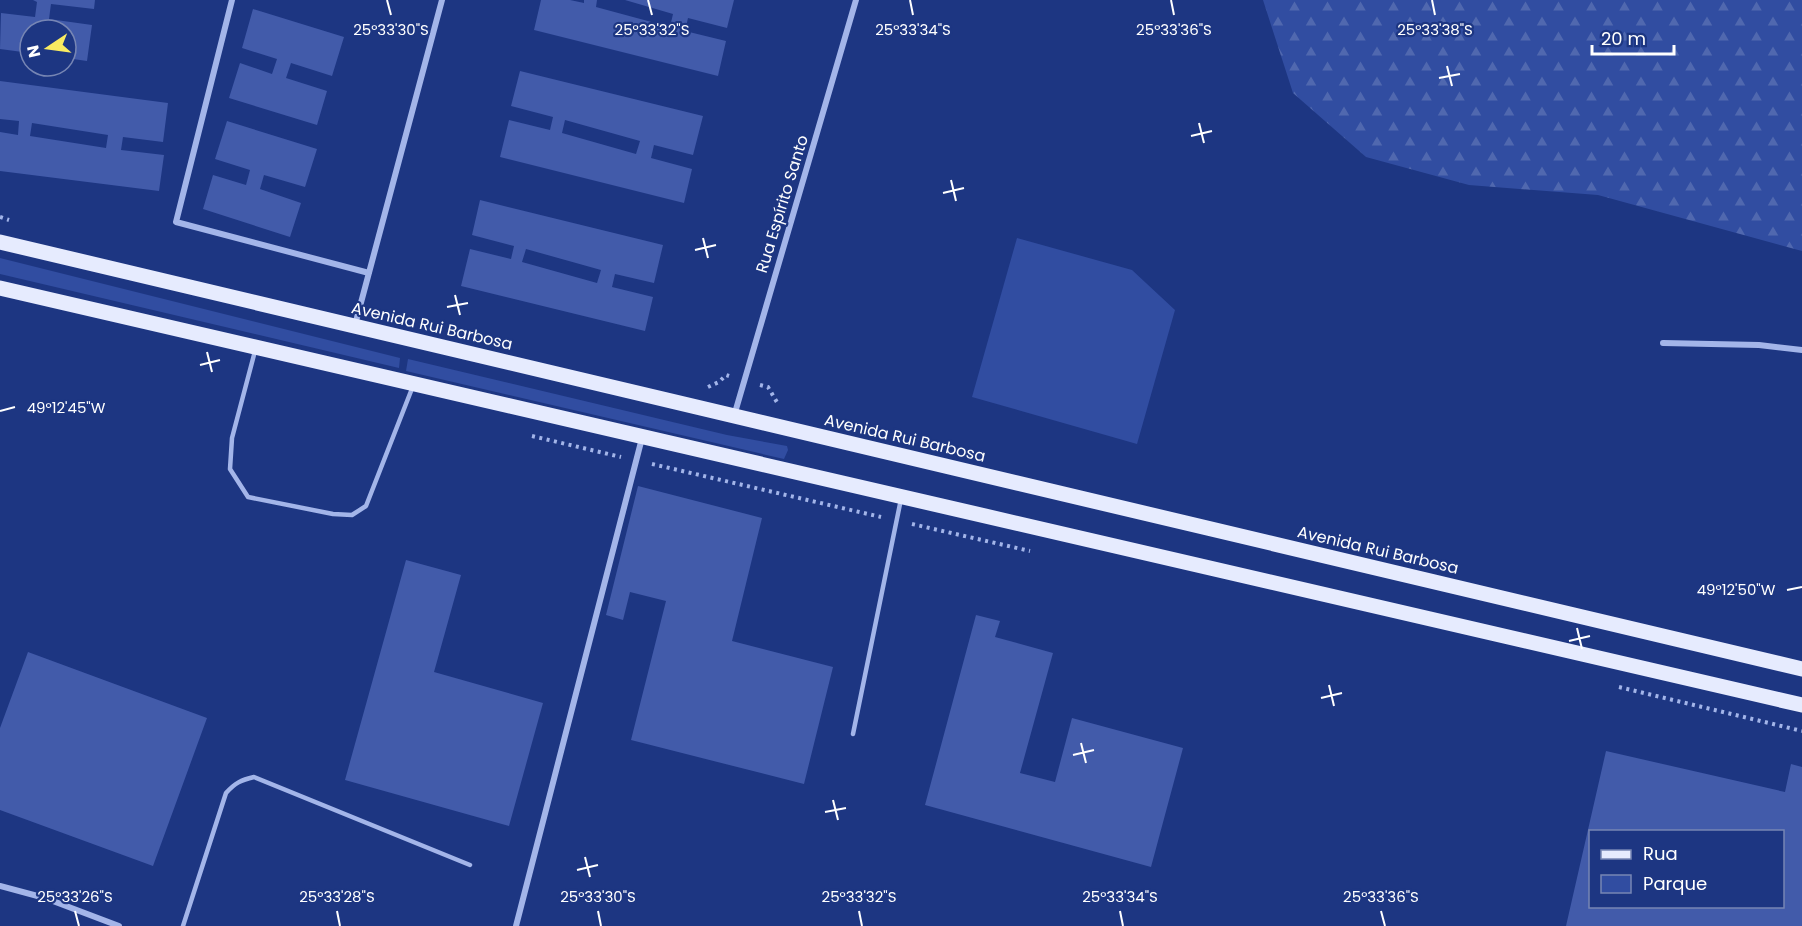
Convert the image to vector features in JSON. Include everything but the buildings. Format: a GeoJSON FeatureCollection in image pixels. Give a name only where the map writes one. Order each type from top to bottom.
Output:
{"type":"FeatureCollection","features":[{"type":"Feature","properties":{"kind":"main road","name":"Avenida Rui Barbosa"},"geometry":{"type":"LineString","coordinates":[[0,242],[1802,669]]}},
{"type":"Feature","properties":{"kind":"main road"},"geometry":{"type":"LineString","coordinates":[[0,288],[1802,705]]}},
{"type":"Feature","properties":{"kind":"street"},"geometry":{"type":"LineString","coordinates":[[232,0],[176,222],[369,273]]}},
{"type":"Feature","properties":{"kind":"street"},"geometry":{"type":"LineString","coordinates":[[355,326],[442,0]]}},
{"type":"Feature","properties":{"kind":"street","name":"Rua Espírito Santo"},"geometry":{"type":"LineString","coordinates":[[734,416],[856,0]]}},
{"type":"Feature","properties":{"kind":"street"},"geometry":{"type":"LineString","coordinates":[[1663,343],[1758,345],[1802,350]]}},
{"type":"Feature","properties":{"kind":"street"},"geometry":{"type":"LineString","coordinates":[[516,926],[642,438]]}},
{"type":"Feature","properties":{"kind":"street"},"geometry":{"type":"LineString","coordinates":[[0,886],[45,897],[119,926]]}},
{"type":"Feature","properties":{"kind":"lane"},"geometry":{"type":"LineString","coordinates":[[256,348],[232,438],[230,469],[248,497],[333,514],[352,514],[366,506],[414,385]]}},
{"type":"Feature","properties":{"kind":"lane"},"geometry":{"type":"LineString","coordinates":[[853,734],[901,497]]}},
{"type":"Feature","properties":{"kind":"lane"},"geometry":{"type":"LineString","coordinates":[[183,926],[226,793],[234,783],[243,779],[254,777],[470,865]]}},
{"type":"Feature","properties":{"kind":"path"},"geometry":{"type":"LineString","coordinates":[[706,387],[719,382],[726,375]]}},
{"type":"Feature","properties":{"kind":"path"},"geometry":{"type":"LineString","coordinates":[[768,387],[774,400],[786,411]]}},
{"type":"Feature","properties":{"kind":"green space"},"geometry":{"type":"Polygon","coordinates":[[[1263,0],[1802,0],[1802,251],[1598,195],[1469,185],[1366,157],[1293,93],[1263,0]]]}},
{"type":"Feature","properties":{"kind":"green space"},"geometry":{"type":"Polygon","coordinates":[[[1017,238],[1132,270],[1175,310],[1137,444],[972,397],[1017,238]]]}},
{"type":"Feature","properties":{"kind":"green space"},"geometry":{"type":"Polygon","coordinates":[[[0,258],[400,358],[399,368],[0,274],[0,258]]]}},
{"type":"Feature","properties":{"kind":"green space"},"geometry":{"type":"Polygon","coordinates":[[[408,359],[727,435],[787,446],[788,450],[784,459],[406,371],[408,359]]]}}]}
